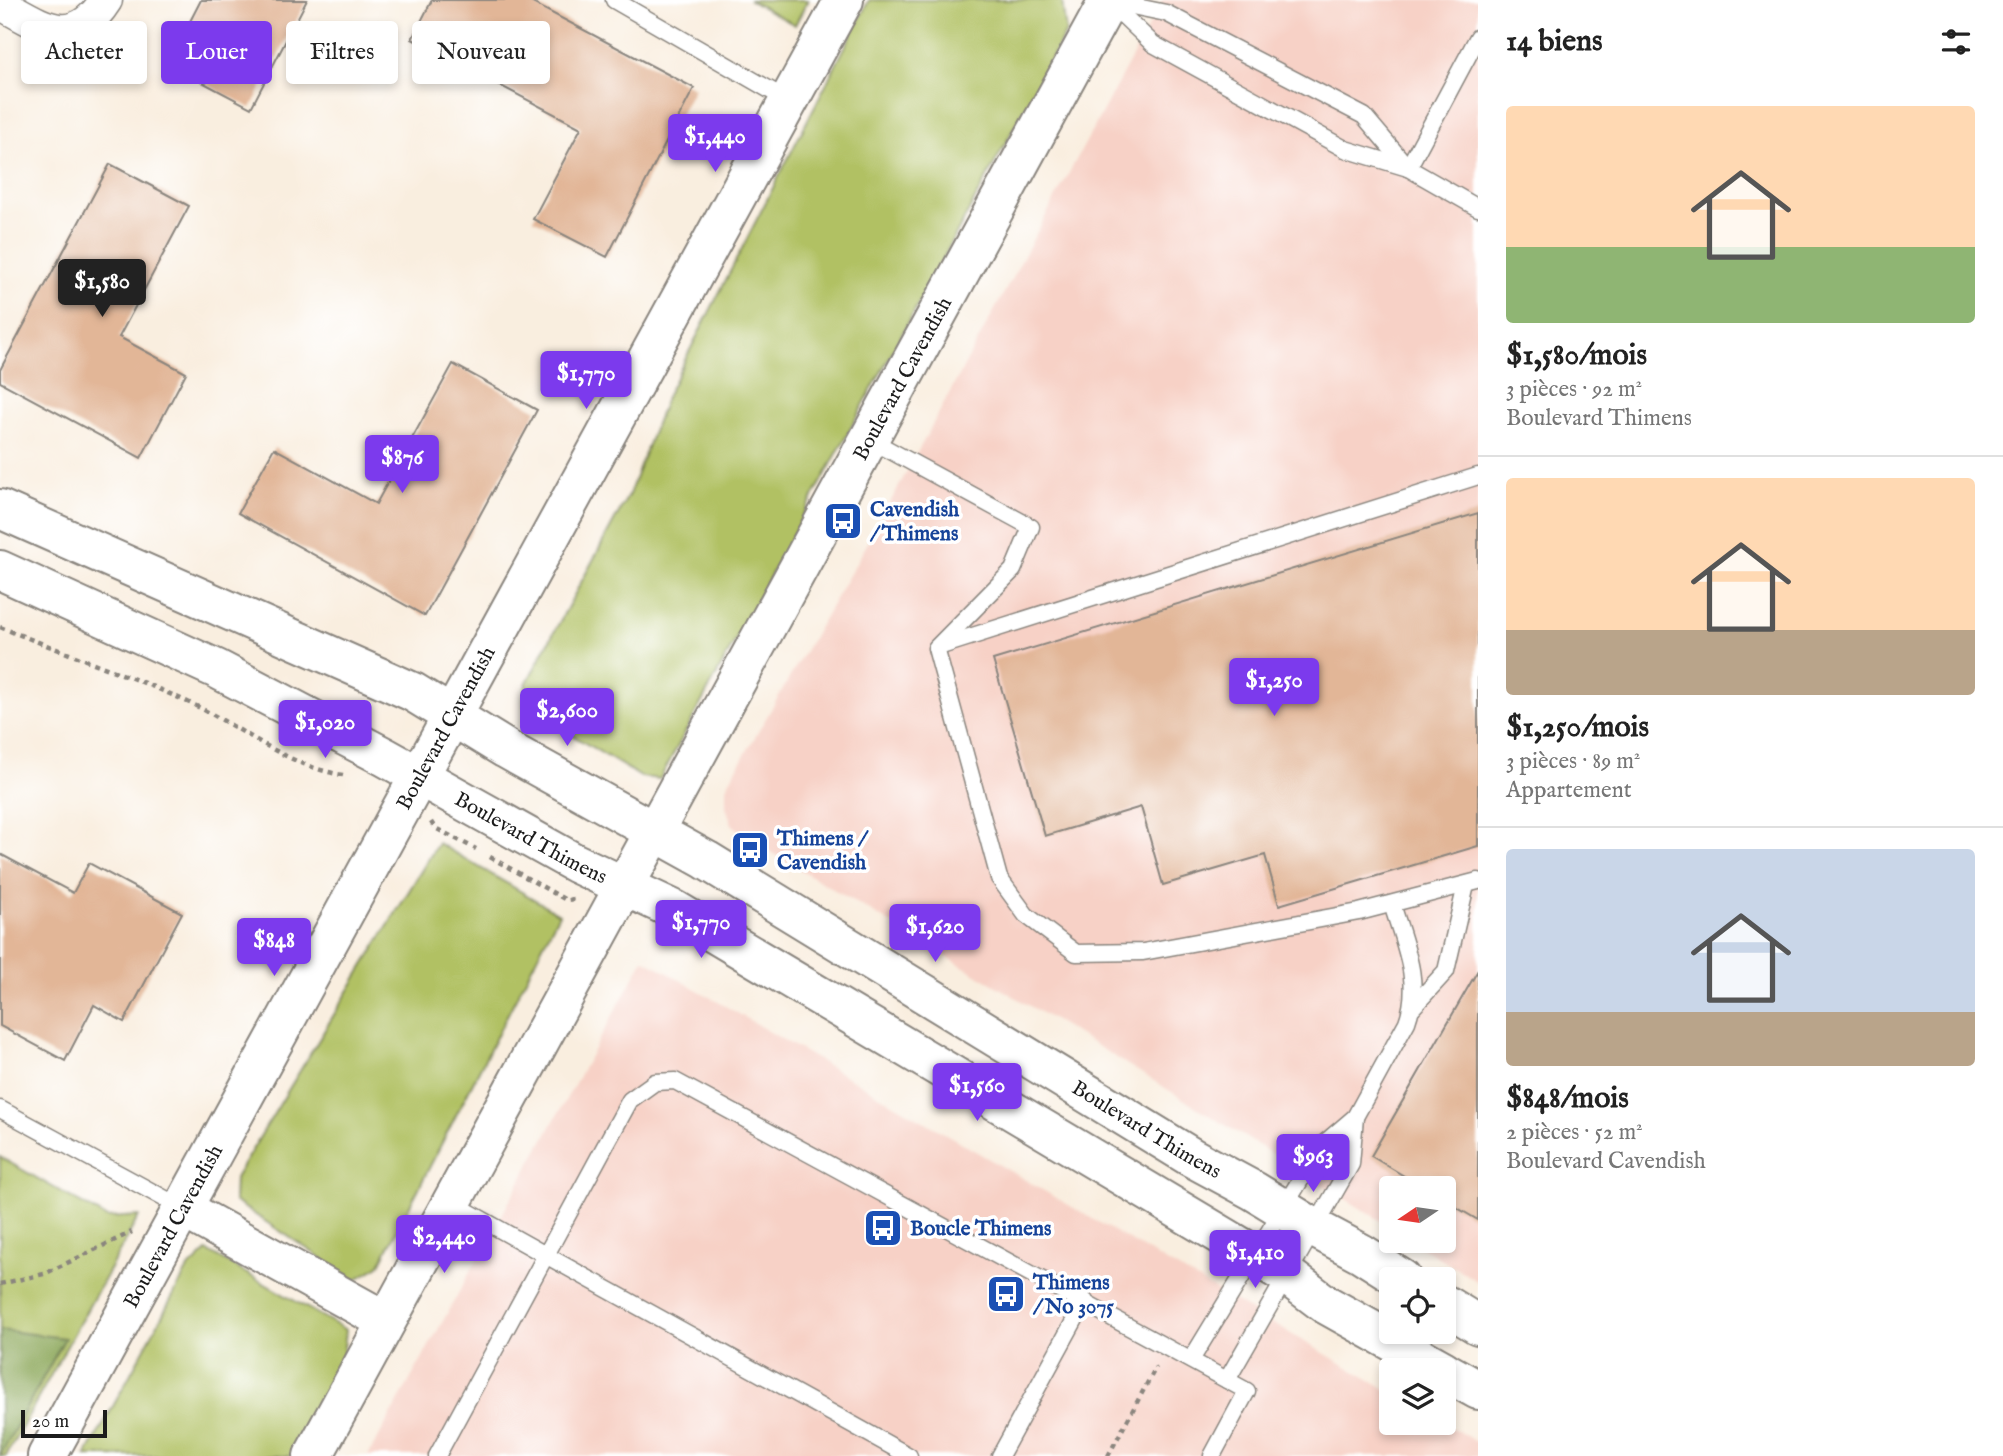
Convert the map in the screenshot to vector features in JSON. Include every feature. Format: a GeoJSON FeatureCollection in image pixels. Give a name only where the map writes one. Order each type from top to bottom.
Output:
{"type":"FeatureCollection","features":[{"type":"Feature","properties":{"kind":"main road","name":"Boulevard Cavendish"},"geometry":{"type":"LineString","coordinates":[[47,1456],[844,0]]}},
{"type":"Feature","properties":{"kind":"main road","name":"Boulevard Cavendish"},"geometry":{"type":"LineString","coordinates":[[313,1456],[1108,0]]}},
{"type":"Feature","properties":{"kind":"main road","name":"Boulevard Thimens"},"geometry":{"type":"LineString","coordinates":[[0,509],[400,685],[654,830],[866,956],[1281,1210],[1383,1267]]}},
{"type":"Feature","properties":{"kind":"main road","name":"Boulevard Thimens"},"geometry":{"type":"LineString","coordinates":[[0,570],[217,669],[419,775],[575,863],[675,910],[1253,1254],[1325,1304],[1422,1358]]}},
{"type":"Feature","properties":{"kind":"main road"},"geometry":{"type":"LineString","coordinates":[[181,1208],[386,1321]]}},
{"type":"Feature","properties":{"kind":"main road"},"geometry":{"type":"LineString","coordinates":[[1456,1311],[1478,1325]]}},
{"type":"Feature","properties":{"kind":"main road","name":"Boulevard Thimens"},"geometry":{"type":"LineString","coordinates":[[1456,1377],[1478,1390]]}},
{"type":"Feature","properties":{"kind":"street"},"geometry":{"type":"LineString","coordinates":[[0,3],[33,22],[60,31],[77,29],[93,18],[106,0]]}},
{"type":"Feature","properties":{"kind":"lane"},"geometry":{"type":"LineString","coordinates":[[614,0],[789,101]]}},
{"type":"Feature","properties":{"kind":"lane"},"geometry":{"type":"LineString","coordinates":[[1108,0],[1153,44],[1345,149],[1408,168],[1478,208]]}},
{"type":"Feature","properties":{"kind":"lane"},"geometry":{"type":"LineString","coordinates":[[1108,0],[1166,13],[1364,116],[1408,168]]}},
{"type":"Feature","properties":{"kind":"lane"},"geometry":{"type":"LineString","coordinates":[[1408,168],[1478,37]]}},
{"type":"Feature","properties":{"kind":"lane"},"geometry":{"type":"LineString","coordinates":[[867,438],[1031,527],[1013,570],[936,648]]}},
{"type":"Feature","properties":{"kind":"lane"},"geometry":{"type":"LineString","coordinates":[[936,648],[1478,476]]}},
{"type":"Feature","properties":{"kind":"lane"},"geometry":{"type":"LineString","coordinates":[[936,648],[999,878],[1026,915],[1076,953],[1143,952],[1346,915],[1472,883]]}},
{"type":"Feature","properties":{"kind":"lane"},"geometry":{"type":"LineString","coordinates":[[1412,1008],[1446,971],[1472,883]]}},
{"type":"Feature","properties":{"kind":"lane"},"geometry":{"type":"LineString","coordinates":[[1191,1360],[1321,1146],[1355,1117],[1407,1022],[1412,1008],[1413,978],[1392,904]]}},
{"type":"Feature","properties":{"kind":"lane"},"geometry":{"type":"LineString","coordinates":[[437,1456],[630,1100],[655,1082],[675,1081],[1247,1391],[1212,1456]]}},
{"type":"Feature","properties":{"kind":"lane"},"geometry":{"type":"LineString","coordinates":[[0,1109],[181,1208]]}},
{"type":"Feature","properties":{"kind":"lane"},"geometry":{"type":"LineString","coordinates":[[1227,1380],[1352,1164],[1355,1117]]}},
{"type":"Feature","properties":{"kind":"lane"},"geometry":{"type":"LineString","coordinates":[[451,1202],[909,1456]]}},
{"type":"Feature","properties":{"kind":"lane"},"geometry":{"type":"LineString","coordinates":[[1000,1456],[1085,1301]]}},
{"type":"Feature","properties":{"kind":"path"},"geometry":{"type":"LineString","coordinates":[[0,627],[177,697],[301,764],[350,776]]}},
{"type":"Feature","properties":{"kind":"path","name":"Boulevard Thimens"},"geometry":{"type":"LineString","coordinates":[[430,818],[435,828],[515,873],[566,900],[576,898]]}},
{"type":"Feature","properties":{"kind":"path"},"geometry":{"type":"LineString","coordinates":[[0,1284],[44,1274],[181,1208]]}},
{"type":"Feature","properties":{"kind":"path"},"geometry":{"type":"LineString","coordinates":[[1108,1456],[1158,1363]]}},
{"type":"Feature","properties":{"kind":"shaded area"},"geometry":{"type":"Polygon","coordinates":[[[1163,0],[1478,0],[1478,1282],[1431,1253],[1456,1253],[1456,1176],[1379,1176],[1379,1220],[1089,1041],[747,838],[732,824],[726,807],[726,787],[873,534],[1163,0]]]}},
{"type":"Feature","properties":{"kind":"shaded area"},"geometry":{"type":"Polygon","coordinates":[[[644,959],[1379,1385],[1379,1435],[1456,1435],[1456,1430],[1478,1443],[1478,1456],[368,1456],[644,959]]]}},
{"type":"Feature","properties":{"kind":"green space"},"geometry":{"type":"Polygon","coordinates":[[[749,0],[808,0],[795,25],[749,0]]]}},
{"type":"Feature","properties":{"kind":"green space"},"geometry":{"type":"Polygon","coordinates":[[[869,0],[1062,0],[1066,32],[660,779],[641,777],[524,706],[526,684],[630,492],[667,395],[869,0]]]}},
{"type":"Feature","properties":{"kind":"green space"},"geometry":{"type":"Polygon","coordinates":[[[438,843],[559,914],[379,1266],[355,1280],[234,1201],[235,1178],[438,843]]]}},
{"type":"Feature","properties":{"kind":"green space"},"geometry":{"type":"Polygon","coordinates":[[[0,1157],[107,1218],[139,1216],[6,1456],[0,1456],[0,1157]]]}},
{"type":"Feature","properties":{"kind":"green space"},"geometry":{"type":"Polygon","coordinates":[[[207,1251],[346,1330],[342,1366],[293,1456],[86,1456],[187,1270],[207,1251]]]}},
{"type":"Feature","properties":{"kind":"green space"},"geometry":{"type":"Polygon","coordinates":[[[0,1330],[65,1338],[0,1456],[0,1330]]]}},
{"type":"Feature","properties":{"kind":"building"},"geometry":{"type":"Polygon","coordinates":[[[201,0],[307,0],[296,21],[286,21],[286,40],[272,68],[272,21],[190,21],[201,0]]]}},
{"type":"Feature","properties":{"kind":"building"},"geometry":{"type":"Polygon","coordinates":[[[432,0],[527,0],[694,88],[607,257],[533,219],[581,128],[497,84],[550,84],[550,21],[421,21],[432,0]]]}},
{"type":"Feature","properties":{"kind":"building"},"geometry":{"type":"Polygon","coordinates":[[[206,84],[263,84],[251,108],[206,84]]]}},
{"type":"Feature","properties":{"kind":"building"},"geometry":{"type":"Polygon","coordinates":[[[110,164],[189,206],[119,337],[186,373],[141,458],[0,382],[0,370],[110,164]]]}},
{"type":"Feature","properties":{"kind":"building"},"geometry":{"type":"Polygon","coordinates":[[[453,364],[537,410],[425,616],[238,513],[274,448],[376,504],[453,364]]]}},
{"type":"Feature","properties":{"kind":"building"},"geometry":{"type":"Polygon","coordinates":[[[1478,513],[1478,846],[1279,905],[1265,855],[1163,885],[1141,807],[1045,836],[993,660],[1478,513]]]}},
{"type":"Feature","properties":{"kind":"building"},"geometry":{"type":"Polygon","coordinates":[[[0,854],[73,893],[89,863],[182,913],[124,1022],[94,1005],[65,1061],[0,1026],[0,854]]]}},
{"type":"Feature","properties":{"kind":"building"},"geometry":{"type":"Polygon","coordinates":[[[1478,970],[1478,1220],[1456,1207],[1456,1176],[1404,1176],[1371,1156],[1478,970]]]}},
{"type":"Feature","properties":{"kind":"place","name":"Cavendish / Thimens"},"geometry":{"type":"Point","coordinates":[843,521]}},
{"type":"Feature","properties":{"kind":"place","name":"Thimens / Cavendish"},"geometry":{"type":"Point","coordinates":[750,850]}},
{"type":"Feature","properties":{"kind":"place","name":"Boucle Thimens"},"geometry":{"type":"Point","coordinates":[883,1228]}},
{"type":"Feature","properties":{"kind":"place","name":"Thimens / No 3075"},"geometry":{"type":"Point","coordinates":[1006,1294]}}]}
